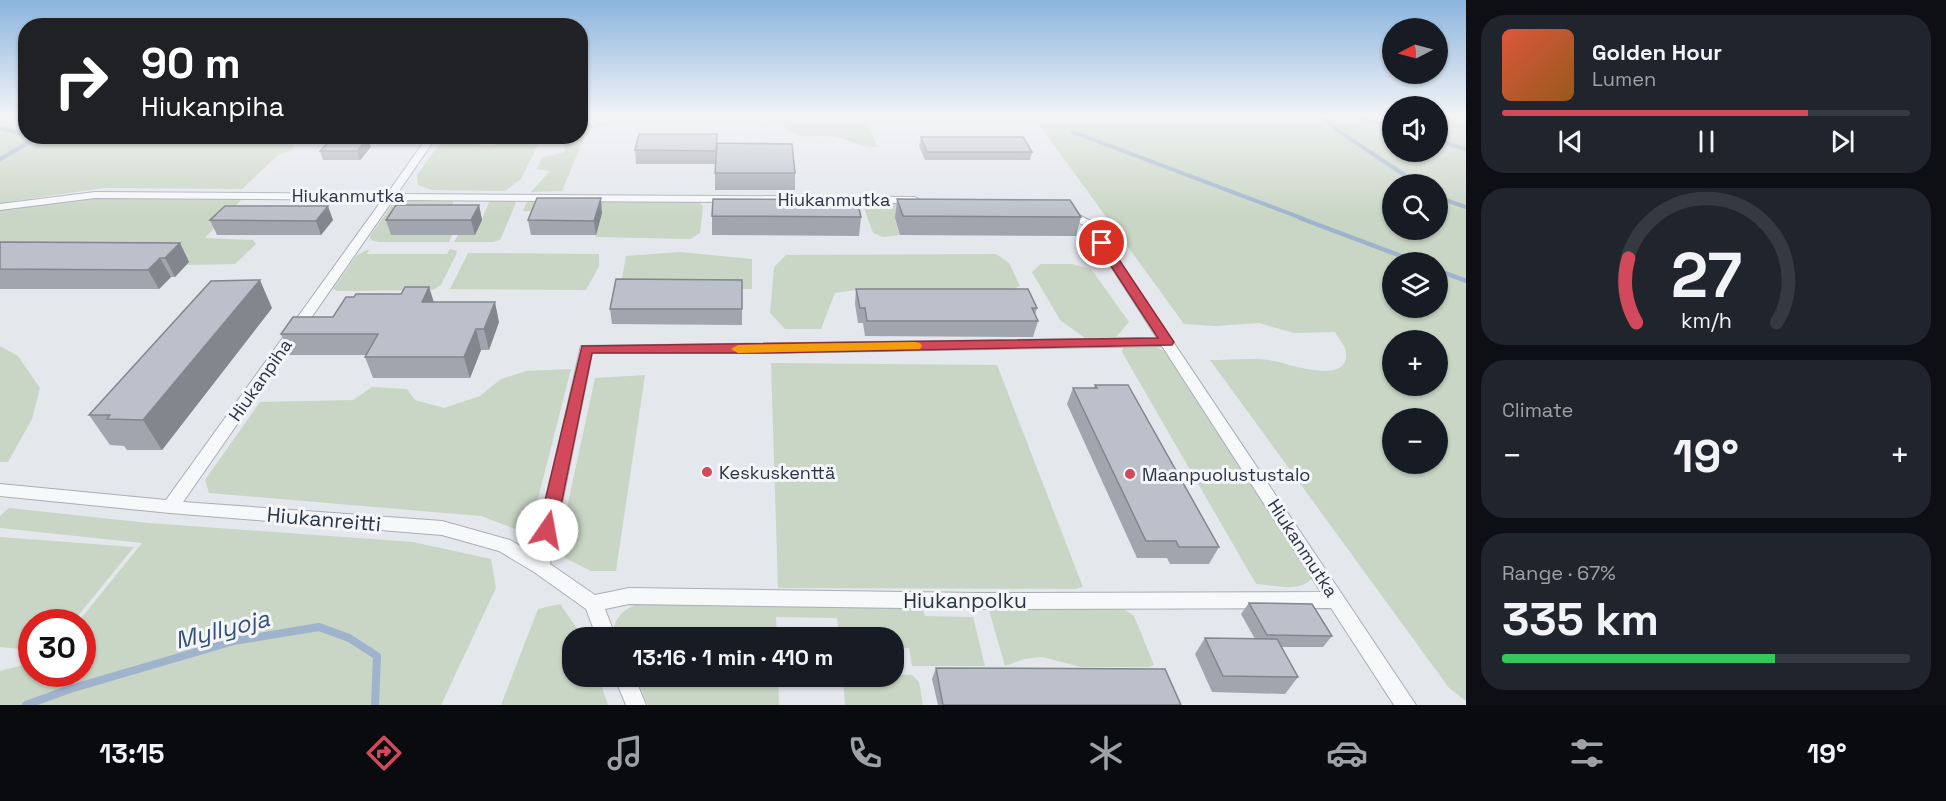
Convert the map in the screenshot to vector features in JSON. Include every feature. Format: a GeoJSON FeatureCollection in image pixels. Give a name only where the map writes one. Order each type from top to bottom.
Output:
{"type":"FeatureCollection","features":[{"type":"Feature","properties":{"kind":"street","name":"Hiukanpiha"},"geometry":{"type":"LineString","coordinates":[[170,507],[424,149]]}},
{"type":"Feature","properties":{"kind":"street","name":"Hiukanmutka"},"geometry":{"type":"LineString","coordinates":[[0,207],[95,195],[922,200]]}},
{"type":"Feature","properties":{"kind":"street","name":"Hiukanmutka"},"geometry":{"type":"LineString","coordinates":[[1053,207],[1089,224],[1406,705]]}},
{"type":"Feature","properties":{"kind":"street"},"geometry":{"type":"LineString","coordinates":[[540,567],[586,349],[766,349],[1167,342]]}},
{"type":"Feature","properties":{"kind":"street","name":"Hiukanreitti"},"geometry":{"type":"LineString","coordinates":[[0,490],[170,507],[442,528],[504,545],[593,603]]}},
{"type":"Feature","properties":{"kind":"street","name":"Hiukanpolku"},"geometry":{"type":"LineString","coordinates":[[593,603],[629,596],[977,601],[1337,600]]}},
{"type":"Feature","properties":{"kind":"street"},"geometry":{"type":"LineString","coordinates":[[593,603],[603,627]]}},
{"type":"Feature","properties":{"kind":"street"},"geometry":{"type":"LineString","coordinates":[[629,687],[636,705]]}},
{"type":"Feature","properties":{"kind":"green space"},"geometry":{"type":"Polygon","coordinates":[[[0,149],[292,149],[278,155],[242,189],[104,188],[0,203],[0,149]]]}},
{"type":"Feature","properties":{"kind":"green space"},"geometry":{"type":"Polygon","coordinates":[[[436,149],[536,149],[521,179],[505,191],[432,190],[418,185],[417,175],[436,149]]]}},
{"type":"Feature","properties":{"kind":"green space"},"geometry":{"type":"Polygon","coordinates":[[[565,149],[580,149],[562,191],[531,192],[550,171],[537,169],[542,157],[565,152],[565,149]]]}},
{"type":"Feature","properties":{"kind":"green space"},"geometry":{"type":"Polygon","coordinates":[[[1057,149],[1382,149],[1382,162],[1448,162],[1448,149],[1466,149],[1466,701],[1449,688],[1210,360],[1267,360],[1317,370],[1338,369],[1344,363],[1346,350],[1335,332],[1294,333],[1259,323],[1215,326],[1184,324],[1057,149]]]}},
{"type":"Feature","properties":{"kind":"green space"},"geometry":{"type":"Polygon","coordinates":[[[90,197],[242,199],[205,238],[253,240],[256,244],[235,264],[187,265],[189,262],[0,264],[0,210],[90,197]]]}},
{"type":"Feature","properties":{"kind":"green space"},"geometry":{"type":"Polygon","coordinates":[[[408,199],[469,199],[453,201],[453,205],[460,208],[391,234],[452,235],[449,242],[371,240],[370,236],[394,202],[408,199]]]}},
{"type":"Feature","properties":{"kind":"green space"},"geometry":{"type":"Polygon","coordinates":[[[514,199],[516,203],[500,240],[454,242],[458,235],[475,235],[490,200],[514,199]]]}},
{"type":"Feature","properties":{"kind":"green space"},"geometry":{"type":"Polygon","coordinates":[[[531,200],[698,201],[703,206],[700,233],[690,239],[595,237],[602,213],[523,211],[526,203],[531,200]]]}},
{"type":"Feature","properties":{"kind":"green space"},"geometry":{"type":"Polygon","coordinates":[[[867,202],[1000,203],[895,219],[900,235],[883,237],[873,233],[863,205],[867,202]]]}},
{"type":"Feature","properties":{"kind":"green space"},"geometry":{"type":"Polygon","coordinates":[[[450,249],[457,251],[456,255],[441,285],[433,290],[337,291],[333,289],[356,256],[367,250],[369,250],[367,254],[447,254],[450,249]]]}},
{"type":"Feature","properties":{"kind":"green space"},"geometry":{"type":"Polygon","coordinates":[[[680,252],[752,259],[752,289],[620,289],[626,256],[680,252]]]}},
{"type":"Feature","properties":{"kind":"green space"},"geometry":{"type":"Polygon","coordinates":[[[468,253],[599,254],[599,266],[586,290],[450,289],[468,253]]]}},
{"type":"Feature","properties":{"kind":"green space"},"geometry":{"type":"Polygon","coordinates":[[[996,254],[1009,263],[1020,286],[1009,291],[855,290],[835,293],[821,329],[785,329],[770,313],[774,267],[786,255],[996,254]]]}},
{"type":"Feature","properties":{"kind":"green space"},"geometry":{"type":"Polygon","coordinates":[[[1041,264],[1072,264],[1091,269],[1129,322],[1116,337],[1085,338],[1060,320],[1032,272],[1041,264]]]}},
{"type":"Feature","properties":{"kind":"green space"},"geometry":{"type":"Polygon","coordinates":[[[0,346],[18,356],[40,388],[32,419],[8,462],[0,462],[0,346]]]}},
{"type":"Feature","properties":{"kind":"green space"},"geometry":{"type":"Polygon","coordinates":[[[1127,346],[1154,346],[1169,353],[1311,572],[1311,579],[1306,583],[1292,587],[1256,584],[1122,352],[1127,346]]]}},
{"type":"Feature","properties":{"kind":"green space"},"geometry":{"type":"Polygon","coordinates":[[[771,363],[997,365],[1083,587],[1075,589],[778,588],[771,363]]]}},
{"type":"Feature","properties":{"kind":"green space"},"geometry":{"type":"Polygon","coordinates":[[[571,369],[529,534],[481,516],[209,493],[205,480],[260,402],[353,400],[372,387],[407,389],[415,400],[444,408],[480,396],[501,379],[526,371],[571,369]]]}},
{"type":"Feature","properties":{"kind":"green space"},"geometry":{"type":"Polygon","coordinates":[[[645,375],[616,571],[591,571],[557,554],[595,378],[645,375]]]}},
{"type":"Feature","properties":{"kind":"green space"},"geometry":{"type":"Polygon","coordinates":[[[9,508],[149,523],[413,542],[491,559],[496,588],[441,705],[0,705],[0,671],[18,666],[18,687],[96,687],[96,609],[89,609],[142,543],[0,528],[0,516],[9,508]]]}},
{"type":"Feature","properties":{"kind":"green space"},"geometry":{"type":"Polygon","coordinates":[[[0,537],[134,547],[84,609],[18,609],[18,649],[0,647],[0,537]]]}},
{"type":"Feature","properties":{"kind":"green space"},"geometry":{"type":"Polygon","coordinates":[[[560,604],[576,627],[562,627],[562,687],[602,687],[608,705],[501,705],[538,609],[560,604]]]}},
{"type":"Feature","properties":{"kind":"green space"},"geometry":{"type":"Polygon","coordinates":[[[640,604],[918,605],[925,616],[973,617],[985,666],[912,666],[909,648],[904,648],[904,627],[838,627],[837,618],[776,617],[776,627],[614,627],[620,616],[631,607],[640,604]]]}},
{"type":"Feature","properties":{"kind":"green space"},"geometry":{"type":"Polygon","coordinates":[[[1120,607],[1134,616],[1154,665],[1149,667],[1081,667],[1042,657],[1024,659],[1005,666],[989,610],[990,608],[1120,607]]]}},
{"type":"Feature","properties":{"kind":"green space"},"geometry":{"type":"Polygon","coordinates":[[[904,675],[912,675],[919,682],[923,705],[845,705],[844,687],[904,687],[904,675]]]}},
{"type":"Feature","properties":{"kind":"green space"},"geometry":{"type":"Polygon","coordinates":[[[640,687],[778,687],[779,705],[648,705],[640,687]]]}},
{"type":"Feature","properties":{"kind":"building"},"geometry":{"type":"Polygon","coordinates":[[[322,149],[359,149],[357,151],[320,151],[322,149]]]}},
{"type":"Feature","properties":{"kind":"building"},"geometry":{"type":"Polygon","coordinates":[[[635,149],[716,149],[716,151],[635,149]]]}},
{"type":"Feature","properties":{"kind":"building"},"geometry":{"type":"Polygon","coordinates":[[[717,149],[793,149],[795,173],[715,173],[717,149]]]}},
{"type":"Feature","properties":{"kind":"building"},"geometry":{"type":"Polygon","coordinates":[[[926,149],[1030,149],[1032,152],[927,152],[926,149]]]}},
{"type":"Feature","properties":{"kind":"building"},"geometry":{"type":"Polygon","coordinates":[[[537,198],[601,198],[594,221],[528,220],[537,198]]]}},
{"type":"Feature","properties":{"kind":"building"},"geometry":{"type":"Polygon","coordinates":[[[713,199],[857,200],[861,217],[712,216],[713,199]]]}},
{"type":"Feature","properties":{"kind":"building"},"geometry":{"type":"Polygon","coordinates":[[[897,199],[1070,200],[1081,217],[903,216],[897,199]]]}},
{"type":"Feature","properties":{"kind":"building"},"geometry":{"type":"Polygon","coordinates":[[[396,205],[479,205],[471,220],[386,220],[396,205]]]}},
{"type":"Feature","properties":{"kind":"building"},"geometry":{"type":"Polygon","coordinates":[[[225,206],[328,206],[316,221],[210,220],[225,206]]]}},
{"type":"Feature","properties":{"kind":"building"},"geometry":{"type":"Polygon","coordinates":[[[0,242],[180,243],[148,270],[0,269],[0,242]]]}},
{"type":"Feature","properties":{"kind":"building"},"geometry":{"type":"Polygon","coordinates":[[[616,279],[742,280],[742,309],[610,309],[616,279]]]}},
{"type":"Feature","properties":{"kind":"building"},"geometry":{"type":"Polygon","coordinates":[[[260,280],[143,420],[107,419],[110,415],[89,415],[211,281],[260,280]]]}},
{"type":"Feature","properties":{"kind":"building"},"geometry":{"type":"Polygon","coordinates":[[[405,287],[429,287],[422,302],[495,302],[484,329],[476,329],[464,357],[365,357],[378,334],[281,334],[293,317],[333,317],[346,297],[354,297],[356,294],[401,294],[405,287]]]}},
{"type":"Feature","properties":{"kind":"building"},"geometry":{"type":"Polygon","coordinates":[[[856,289],[1028,289],[1037,308],[1032,308],[1038,321],[867,321],[865,308],[860,308],[856,289]]]}},
{"type":"Feature","properties":{"kind":"building","name":"Maanpuolustustalo"},"geometry":{"type":"Polygon","coordinates":[[[1095,385],[1128,385],[1219,547],[1179,547],[1176,541],[1146,541],[1073,388],[1097,388],[1095,385]]]}},
{"type":"Feature","properties":{"kind":"building"},"geometry":{"type":"Polygon","coordinates":[[[1249,603],[1312,604],[1332,636],[1267,635],[1249,603]]]}},
{"type":"Feature","properties":{"kind":"building"},"geometry":{"type":"Polygon","coordinates":[[[1205,638],[1277,639],[1298,677],[1223,676],[1205,638]]]}},
{"type":"Feature","properties":{"kind":"building"},"geometry":{"type":"Polygon","coordinates":[[[936,668],[1165,669],[1181,705],[943,705],[936,668]]]}},
{"type":"Feature","properties":{"kind":"waterway","name":"Myllyoja"},"geometry":{"type":"LineString","coordinates":[[0,159],[18,149]]}},
{"type":"Feature","properties":{"kind":"waterway"},"geometry":{"type":"LineString","coordinates":[[1118,149],[1304,219]]}},
{"type":"Feature","properties":{"kind":"waterway"},"geometry":{"type":"LineString","coordinates":[[1365,149],[1403,174]]}},
{"type":"Feature","properties":{"kind":"waterway"},"geometry":{"type":"LineString","coordinates":[[1448,201],[1466,207]]}},
{"type":"Feature","properties":{"kind":"waterway"},"geometry":{"type":"LineString","coordinates":[[1300,218],[1390,252]]}},
{"type":"Feature","properties":{"kind":"waterway"},"geometry":{"type":"LineString","coordinates":[[1448,274],[1466,281]]}},
{"type":"Feature","properties":{"kind":"waterway","name":"Myllyoja"},"geometry":{"type":"LineString","coordinates":[[26,705],[70,689],[234,641],[319,627],[349,638],[377,656],[375,705]]}},
{"type":"Feature","properties":{"kind":"slow traffic"},"geometry":{"type":"LineString","coordinates":[[738,349],[915,346]]}},
{"type":"Feature","properties":{"kind":"place","name":"Keskuskenttä"},"geometry":{"type":"Point","coordinates":[707,472]}},
{"type":"Feature","properties":{"kind":"place","name":"Maanpuolustustalo"},"geometry":{"type":"Point","coordinates":[1130,474]}},
{"type":"Feature","properties":{"kind":"route"},"geometry":{"type":"LineString","coordinates":[[547,530],[586,349],[766,349],[1167,342],[1102,243]]}}]}
